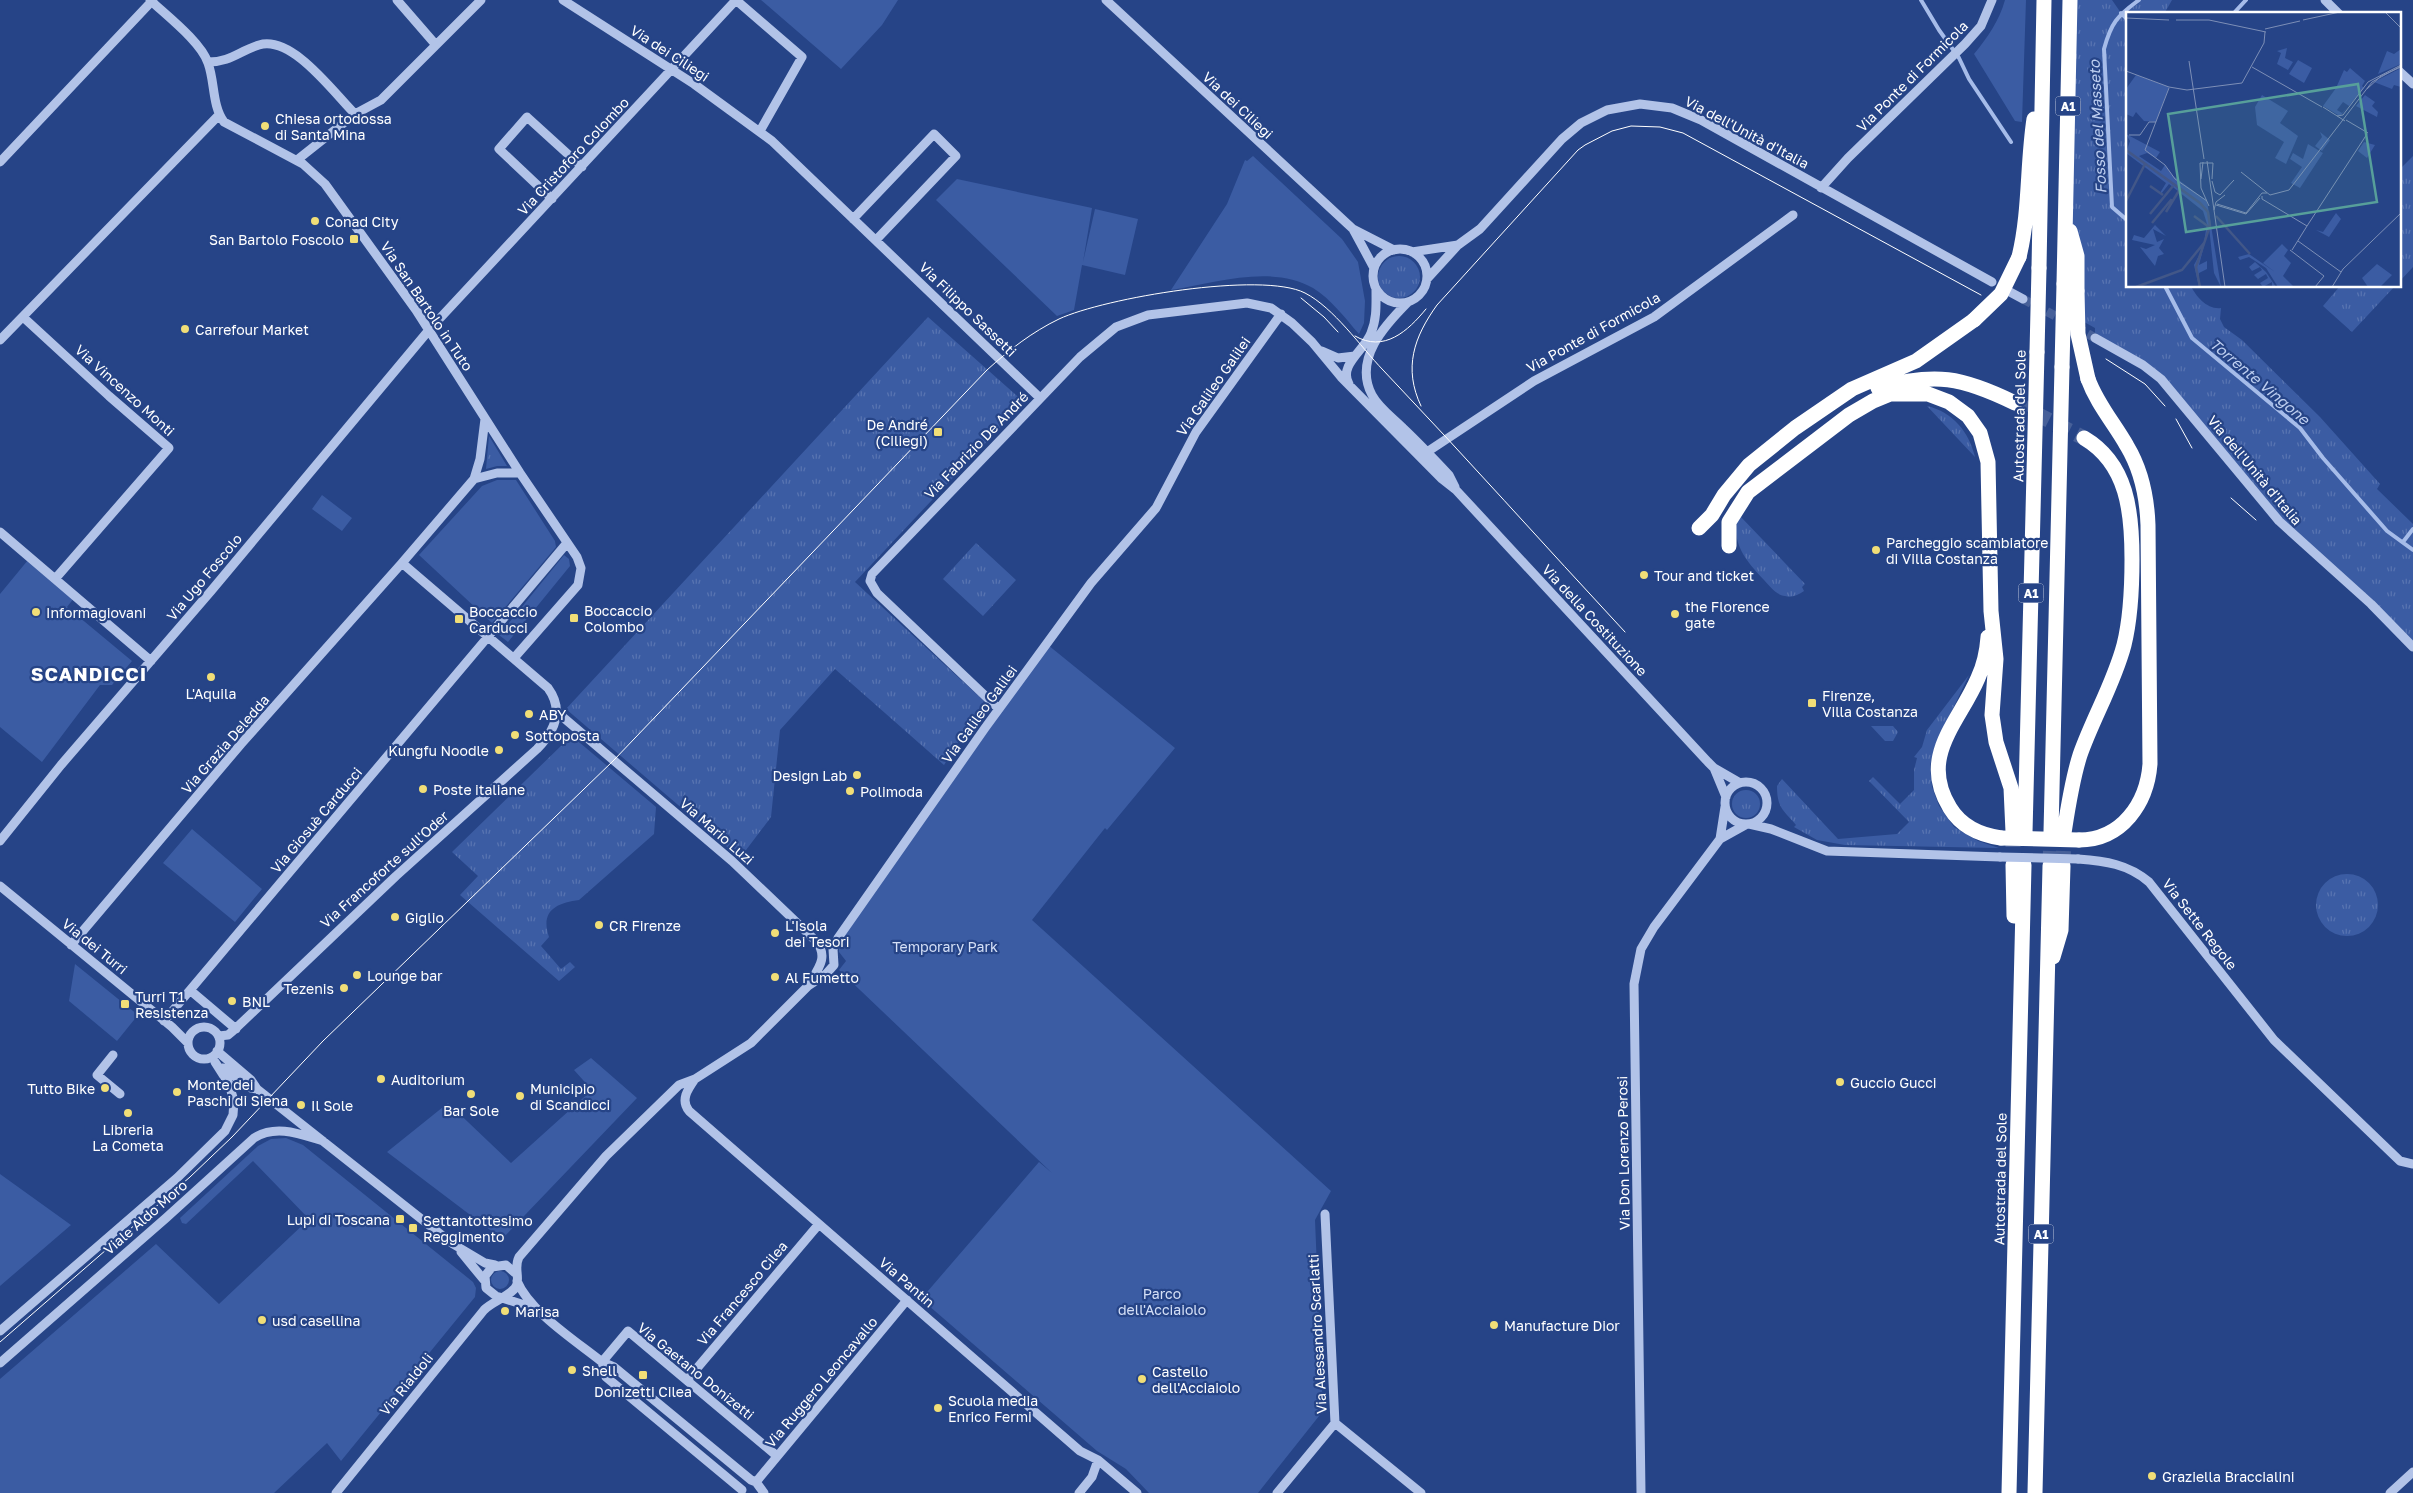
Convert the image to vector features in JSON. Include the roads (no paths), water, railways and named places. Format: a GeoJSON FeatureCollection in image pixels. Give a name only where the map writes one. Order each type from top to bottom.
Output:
{"type":"FeatureCollection","features":[{"type":"Feature","properties":{"kind":"highway","name":"Autostrada del Sole"},"geometry":{"type":"LineString","coordinates":[[2013,834],[2037,352],[2044,0]]}},
{"type":"Feature","properties":{"kind":"highway","name":"A1"},"geometry":{"type":"LineString","coordinates":[[2070,0],[2065,212],[2077,256],[2070,287],[2062,367],[2058,833],[2077,766],[2123,646],[2132,595],[2132,524],[2128,498],[2114,468],[2084,438]]}},
{"type":"Feature","properties":{"kind":"highway"},"geometry":{"type":"LineString","coordinates":[[1699,528],[1712,515],[1724,495],[1749,466],[1795,428],[1852,389],[1916,361],[1974,320],[2001,294],[2019,257],[2026,220],[2030,142],[2043,61]]}},
{"type":"Feature","properties":{"kind":"highway"},"geometry":{"type":"LineString","coordinates":[[1991,611],[1983,665],[1973,689],[1941,748],[1938,779],[1946,801],[1960,820],[1981,833],[2079,840],[2106,834],[2130,817],[2144,795],[2150,764],[2148,525],[2144,490],[2130,451],[2096,400],[2088,379],[2078,340],[2070,287]]}},
{"type":"Feature","properties":{"kind":"highway"},"geometry":{"type":"LineString","coordinates":[[1795,428],[1856,393],[1918,378],[1938,378],[1966,382],[2015,403]]}},
{"type":"Feature","properties":{"kind":"highway"},"geometry":{"type":"LineString","coordinates":[[1728,546],[1729,522],[1748,492],[1849,415],[1890,394],[1920,393],[1936,396],[1959,407],[1968,416],[1980,433],[1986,451],[1989,485],[1991,611],[1996,659],[1992,702],[1993,728],[2011,788],[2013,834]]}},
{"type":"Feature","properties":{"kind":"highway","name":"Autostrada del Sole"},"geometry":{"type":"LineString","coordinates":[[2009,1493],[2022,975],[2012,862]]}},
{"type":"Feature","properties":{"kind":"highway","name":"A1"},"geometry":{"type":"LineString","coordinates":[[2034,1493],[2047,975],[2056,866]]}},
{"type":"Feature","properties":{"kind":"street"},"geometry":{"type":"LineString","coordinates":[[0,162],[152,0],[199,48],[208,62],[219,115],[0,340]]}},
{"type":"Feature","properties":{"kind":"street"},"geometry":{"type":"LineString","coordinates":[[397,0],[436,45]]}},
{"type":"Feature","properties":{"kind":"street"},"geometry":{"type":"LineString","coordinates":[[297,160],[355,114],[381,100],[481,0]]}},
{"type":"Feature","properties":{"kind":"street","name":"Via dei Ciliegi"},"geometry":{"type":"LineString","coordinates":[[563,0],[673,70],[772,141]]}},
{"type":"Feature","properties":{"kind":"street"},"geometry":{"type":"LineString","coordinates":[[736,0],[802,57],[760,131]]}},
{"type":"Feature","properties":{"kind":"street","name":"Via Cristoforo Colombo"},"geometry":{"type":"LineString","coordinates":[[429,330],[673,70],[736,0]]}},
{"type":"Feature","properties":{"kind":"street","name":"Via dei Ciliegi"},"geometry":{"type":"LineString","coordinates":[[1106,0],[1353,229],[1394,250],[1412,252]]}},
{"type":"Feature","properties":{"kind":"street","name":"Via Ponte di Formicola"},"geometry":{"type":"LineString","coordinates":[[1821,188],[1848,158],[1965,44],[1980,26],[1992,0]]}},
{"type":"Feature","properties":{"kind":"street"},"geometry":{"type":"LineString","coordinates":[[2325,0],[2337,12]]}},
{"type":"Feature","properties":{"kind":"street"},"geometry":{"type":"LineString","coordinates":[[208,62],[227,60],[259,45],[281,45],[299,56],[355,114]]}},
{"type":"Feature","properties":{"kind":"street"},"geometry":{"type":"LineString","coordinates":[[2400,72],[2413,84]]}},
{"type":"Feature","properties":{"kind":"street","name":"Via dell'Unità d'Italia"},"geometry":{"type":"LineString","coordinates":[[1427,279],[1458,245],[1475,234],[1570,130],[1602,112],[1628,105],[1660,105],[1690,115],[1992,282]]}},
{"type":"Feature","properties":{"kind":"street","name":"Via San Bartolo in Tuto"},"geometry":{"type":"LineString","coordinates":[[219,115],[232,128],[310,168],[326,184],[429,330],[520,473],[580,562],[578,585],[514,658]]}},
{"type":"Feature","properties":{"kind":"street"},"geometry":{"type":"LineString","coordinates":[[552,199],[498,149],[527,117],[582,167]]}},
{"type":"Feature","properties":{"kind":"street"},"geometry":{"type":"LineString","coordinates":[[853,219],[934,134],[956,156],[876,240]]}},
{"type":"Feature","properties":{"kind":"street","name":"Via Filippo Sassetti"},"geometry":{"type":"LineString","coordinates":[[772,141],[1040,398]]}},
{"type":"Feature","properties":{"kind":"street","name":"Via Ponte di Formicola"},"geometry":{"type":"LineString","coordinates":[[1428,452],[1534,381],[1654,317],[1793,215]]}},
{"type":"Feature","properties":{"kind":"street","name":"Via dei Ciliegi"},"geometry":{"type":"LineString","coordinates":[[1351,386],[1346,374],[1355,356],[1366,344],[1373,329],[1376,289],[1373,277],[1374,268],[1353,229]]}},
{"type":"Feature","properties":{"kind":"street","name":"Via dell'Unità d'Italia"},"geometry":{"type":"LineString","coordinates":[[1412,252],[1458,245]]}},
{"type":"Feature","properties":{"kind":"street"},"geometry":{"type":"LineString","coordinates":[[1374,268],[1380,257],[1394,250]]}},
{"type":"Feature","properties":{"kind":"street"},"geometry":{"type":"LineString","coordinates":[[1376,289],[1390,302],[1408,302],[1422,293],[1427,279],[1424,264],[1412,252]]}},
{"type":"Feature","properties":{"kind":"street"},"geometry":{"type":"LineString","coordinates":[[2010,292],[2023,299]]}},
{"type":"Feature","properties":{"kind":"street","name":"Via Fabrizio De André"},"geometry":{"type":"LineString","coordinates":[[999,709],[884,600],[870,581],[874,572],[1040,398],[1104,335],[1133,319],[1181,310],[1247,302],[1262,304],[1281,314]]}},
{"type":"Feature","properties":{"kind":"street","name":"Via della Costituzione"},"geometry":{"type":"LineString","coordinates":[[1408,302],[1384,328],[1369,356],[1367,382],[1376,401],[1428,452],[1448,475],[1456,490]]}},
{"type":"Feature","properties":{"kind":"street","name":"Via della Costituzione"},"geometry":{"type":"LineString","coordinates":[[1281,314],[1317,348],[1442,480],[1456,490],[1714,768],[1740,784]]}},
{"type":"Feature","properties":{"kind":"street","name":"Via Galileo Galilei"},"geometry":{"type":"LineString","coordinates":[[670,1094],[681,1084],[694,1079],[751,1043],[808,986],[831,969],[834,962],[833,952],[836,940],[999,709],[1091,583],[1156,508],[1196,432],[1281,314]]}},
{"type":"Feature","properties":{"kind":"street","name":"Via Vincenzo Monti"},"geometry":{"type":"LineString","coordinates":[[23,317],[169,448],[55,579]]}},
{"type":"Feature","properties":{"kind":"street","name":"Via Ugo Foscolo"},"geometry":{"type":"LineString","coordinates":[[0,841],[44,786],[429,330]]}},
{"type":"Feature","properties":{"kind":"street","name":"Via dell'Unità d'Italia"},"geometry":{"type":"LineString","coordinates":[[2095,338],[2143,365],[2161,379],[2279,521],[2375,607],[2413,646]]}},
{"type":"Feature","properties":{"kind":"street"},"geometry":{"type":"LineString","coordinates":[[1317,348],[1335,357],[1355,356]]}},
{"type":"Feature","properties":{"kind":"street"},"geometry":{"type":"LineString","coordinates":[[474,479],[480,459],[485,419]]}},
{"type":"Feature","properties":{"kind":"street"},"geometry":{"type":"LineString","coordinates":[[474,479],[496,473],[520,473]]}},
{"type":"Feature","properties":{"kind":"street","name":"Via Grazia Deledda"},"geometry":{"type":"LineString","coordinates":[[71,945],[241,744],[474,479]]}},
{"type":"Feature","properties":{"kind":"street"},"geometry":{"type":"LineString","coordinates":[[0,532],[151,661]]}},
{"type":"Feature","properties":{"kind":"street","name":"Via Giosuè Carducci"},"geometry":{"type":"LineString","coordinates":[[164,1022],[567,543]]}},
{"type":"Feature","properties":{"kind":"street"},"geometry":{"type":"LineString","coordinates":[[402,563],[548,688],[557,704],[558,713]]}},
{"type":"Feature","properties":{"kind":"street","name":"Via Mario Luzi"},"geometry":{"type":"LineString","coordinates":[[558,713],[732,861],[816,940],[822,952],[821,965],[808,986]]}},
{"type":"Feature","properties":{"kind":"street","name":"Via Francoforte sull'Oder"},"geometry":{"type":"LineString","coordinates":[[219,1036],[228,1035],[236,1028],[389,882],[537,749],[552,729],[558,713]]}},
{"type":"Feature","properties":{"kind":"street","name":"Via della Costituzione"},"geometry":{"type":"LineString","coordinates":[[1714,768],[1726,801]]}},
{"type":"Feature","properties":{"kind":"street"},"geometry":{"type":"LineString","coordinates":[[1726,801],[1732,788],[1740,784],[1755,784],[1766,797],[1766,808],[1763,815],[1748,824]]}},
{"type":"Feature","properties":{"kind":"street","name":"Via Sette Regole"},"geometry":{"type":"LineString","coordinates":[[1726,801],[1731,818],[1738,823],[1772,829],[1827,851],[2012,862],[2078,859],[2118,864],[2136,872],[2149,882],[2274,1040],[2400,1161],[2413,1164]]}},
{"type":"Feature","properties":{"kind":"street","name":"Via Don Lorenzo Perosi"},"geometry":{"type":"LineString","coordinates":[[1720,839],[1726,801]]}},
{"type":"Feature","properties":{"kind":"street","name":"Via Don Lorenzo Perosi"},"geometry":{"type":"LineString","coordinates":[[1641,1493],[1635,973],[1645,941],[1720,839],[1748,824]]}},
{"type":"Feature","properties":{"kind":"street","name":"Via dei Turri"},"geometry":{"type":"LineString","coordinates":[[0,886],[172,1027],[188,1043],[190,1051],[195,1056],[212,1060]]}},
{"type":"Feature","properties":{"kind":"street"},"geometry":{"type":"LineString","coordinates":[[191,991],[236,1028]]}},
{"type":"Feature","properties":{"kind":"street","name":"Via dei Turri"},"geometry":{"type":"LineString","coordinates":[[172,1027],[193,1031],[199,1027],[208,1027],[219,1036]]}},
{"type":"Feature","properties":{"kind":"street"},"geometry":{"type":"LineString","coordinates":[[188,1043],[193,1031]]}},
{"type":"Feature","properties":{"kind":"street"},"geometry":{"type":"LineString","coordinates":[[219,1036],[220,1046],[212,1060],[247,1086],[258,1089]]}},
{"type":"Feature","properties":{"kind":"street"},"geometry":{"type":"LineString","coordinates":[[217,1051],[255,1084],[258,1089],[453,1244],[485,1263],[506,1265],[516,1277],[525,1295],[539,1310],[602,1362],[614,1367],[754,1481],[764,1493]]}},
{"type":"Feature","properties":{"kind":"street"},"geometry":{"type":"LineString","coordinates":[[113,1055],[97,1075],[120,1094]]}},
{"type":"Feature","properties":{"kind":"street","name":"Viale Aldo Moro"},"geometry":{"type":"LineString","coordinates":[[0,1331],[178,1178],[225,1131],[233,1115],[233,1094],[227,1080],[212,1060]]}},
{"type":"Feature","properties":{"kind":"street","name":"Via Pantin"},"geometry":{"type":"LineString","coordinates":[[694,1079],[686,1093],[684,1103],[687,1109],[1080,1452],[1098,1460],[1137,1493]]}},
{"type":"Feature","properties":{"kind":"street","name":"Via Rialdoli"},"geometry":{"type":"LineString","coordinates":[[336,1493],[484,1310],[512,1292],[519,1257],[592,1171],[670,1094]]}},
{"type":"Feature","properties":{"kind":"street","name":"Viale Aldo Moro"},"geometry":{"type":"LineString","coordinates":[[0,1363],[166,1218],[254,1138],[264,1133],[279,1131],[323,1140]]}},
{"type":"Feature","properties":{"kind":"street","name":"Via Alessandro Scarlatti"},"geometry":{"type":"LineString","coordinates":[[1278,1493],[1335,1423],[1325,1214]]}},
{"type":"Feature","properties":{"kind":"street","name":"Via Francesco Cilea"},"geometry":{"type":"LineString","coordinates":[[687,1380],[819,1224]]}},
{"type":"Feature","properties":{"kind":"street"},"geometry":{"type":"LineString","coordinates":[[453,1244],[478,1271],[489,1292],[539,1310]]}},
{"type":"Feature","properties":{"kind":"street"},"geometry":{"type":"LineString","coordinates":[[484,1280],[487,1272],[495,1265]]}},
{"type":"Feature","properties":{"kind":"street","name":"Via Ruggero Leoncavallo"},"geometry":{"type":"LineString","coordinates":[[754,1481],[907,1300]]}},
{"type":"Feature","properties":{"kind":"street","name":"Via Gaetano Donizetti"},"geometry":{"type":"LineString","coordinates":[[602,1362],[628,1330],[777,1456]]}},
{"type":"Feature","properties":{"kind":"street"},"geometry":{"type":"LineString","coordinates":[[602,1362],[606,1377],[742,1491],[744,1484],[754,1481]]}},
{"type":"Feature","properties":{"kind":"street"},"geometry":{"type":"LineString","coordinates":[[1335,1423],[1422,1493]]}},
{"type":"Feature","properties":{"kind":"street"},"geometry":{"type":"LineString","coordinates":[[1079,1493],[1092,1478],[1098,1460]]}},
{"type":"Feature","properties":{"kind":"street"},"geometry":{"type":"LineString","coordinates":[[2390,1493],[2413,1472]]}},
{"type":"Feature","properties":{"kind":"waterway","name":"Torrente Vingone"},"geometry":{"type":"LineString","coordinates":[[1921,0],[1959,58],[1969,79],[2011,142]]}},
{"type":"Feature","properties":{"kind":"waterway","name":"Fosso del Masseto"},"geometry":{"type":"LineString","coordinates":[[2126,219],[2112,207],[2104,49],[2112,26],[2125,11],[2139,0]]}},
{"type":"Feature","properties":{"kind":"waterway"},"geometry":{"type":"LineString","coordinates":[[2235,12],[2246,0]]}},
{"type":"Feature","properties":{"kind":"waterway"},"geometry":{"type":"LineString","coordinates":[[2121,13],[2126,18]]}},
{"type":"Feature","properties":{"kind":"waterway","name":"Torrente Vingone"},"geometry":{"type":"LineString","coordinates":[[2166,288],[2192,338],[2300,428],[2323,458],[2387,531],[2413,550]]}},
{"type":"Feature","properties":{"kind":"waterway"},"geometry":{"type":"LineString","coordinates":[[2403,542],[2413,529]]}},
{"type":"Feature","properties":{"kind":"tunnel"},"geometry":{"type":"LineString","coordinates":[[2023,299],[2065,321]]}},
{"type":"Feature","properties":{"kind":"tunnel"},"geometry":{"type":"LineString","coordinates":[[2076,327],[2095,338]]}},
{"type":"Feature","properties":{"kind":"tunnel"},"geometry":{"type":"LineString","coordinates":[[2015,403],[2084,438]]}},
{"type":"Feature","properties":{"kind":"tunnel"},"geometry":{"type":"LineString","coordinates":[[2013,832],[2013,865]]}},
{"type":"Feature","properties":{"kind":"tunnel"},"geometry":{"type":"LineString","coordinates":[[2050,866],[2051,832]]}},
{"type":"Feature","properties":{"kind":"tunnel"},"geometry":{"type":"LineString","coordinates":[[2063,866],[2064,833]]}},
{"type":"Feature","properties":{"kind":"tram line"},"geometry":{"type":"LineString","coordinates":[[1421,406],[1413,379],[1414,353],[1422,329],[1437,305],[1578,150],[1612,131],[1631,126],[1660,127],[1683,133],[1981,295]]}},
{"type":"Feature","properties":{"kind":"tram line"},"geometry":{"type":"LineString","coordinates":[[0,1342],[190,1177],[232,1137],[323,1041],[613,761],[987,370],[1021,342],[1059,319],[1110,303],[1183,290],[1220,286],[1255,285],[1284,287],[1305,293],[1326,308],[1346,328],[1625,632]]}},
{"type":"Feature","properties":{"kind":"tram line"},"geometry":{"type":"LineString","coordinates":[[1301,298],[1324,317],[1338,332]]}},
{"type":"Feature","properties":{"kind":"tram line"},"geometry":{"type":"LineString","coordinates":[[1355,336],[1366,341],[1385,341],[1403,332],[1426,309]]}},
{"type":"Feature","properties":{"kind":"tram line"},"geometry":{"type":"LineString","coordinates":[[2106,359],[2145,384],[2165,406]]}},
{"type":"Feature","properties":{"kind":"tram line"},"geometry":{"type":"LineString","coordinates":[[2176,419],[2192,448]]}},
{"type":"Feature","properties":{"kind":"tram line"},"geometry":{"type":"LineString","coordinates":[[2231,498],[2256,520]]}},
{"type":"Feature","properties":{"kind":"place","name":"Chiesa ortodossa di Santa Mina"},"geometry":{"type":"Point","coordinates":[265,126]}},
{"type":"Feature","properties":{"kind":"place","name":"Conad City"},"geometry":{"type":"Point","coordinates":[315,221]}},
{"type":"Feature","properties":{"kind":"place","name":"San Bartolo Foscolo"},"geometry":{"type":"Point","coordinates":[354,239]}},
{"type":"Feature","properties":{"kind":"place","name":"Carrefour Market"},"geometry":{"type":"Point","coordinates":[185,329]}},
{"type":"Feature","properties":{"kind":"place","name":"De André (Ciliegi)"},"geometry":{"type":"Point","coordinates":[938,432]}},
{"type":"Feature","properties":{"kind":"place","name":"Parcheggio scambiatore di Villa Costanza"},"geometry":{"type":"Point","coordinates":[1876,550]}},
{"type":"Feature","properties":{"kind":"place","name":"Tour and ticket"},"geometry":{"type":"Point","coordinates":[1644,575]}},
{"type":"Feature","properties":{"kind":"place","name":"Informagiovani"},"geometry":{"type":"Point","coordinates":[36,612]}},
{"type":"Feature","properties":{"kind":"place","name":"the Florence gate"},"geometry":{"type":"Point","coordinates":[1675,614]}},
{"type":"Feature","properties":{"kind":"place","name":"Boccaccio Colombo"},"geometry":{"type":"Point","coordinates":[574,618]}},
{"type":"Feature","properties":{"kind":"place","name":"Boccaccio Carducci"},"geometry":{"type":"Point","coordinates":[459,619]}},
{"type":"Feature","properties":{"kind":"place","name":"L'Aquila"},"geometry":{"type":"Point","coordinates":[211,677]}},
{"type":"Feature","properties":{"kind":"place","name":"Firenze, Villa Costanza"},"geometry":{"type":"Point","coordinates":[1812,703]}},
{"type":"Feature","properties":{"kind":"place","name":"ABY"},"geometry":{"type":"Point","coordinates":[529,714]}},
{"type":"Feature","properties":{"kind":"place","name":"Sottoposta"},"geometry":{"type":"Point","coordinates":[515,735]}},
{"type":"Feature","properties":{"kind":"place","name":"Kungfu Noodle"},"geometry":{"type":"Point","coordinates":[499,750]}},
{"type":"Feature","properties":{"kind":"place","name":"Design Lab"},"geometry":{"type":"Point","coordinates":[857,775]}},
{"type":"Feature","properties":{"kind":"place","name":"Poste italiane"},"geometry":{"type":"Point","coordinates":[423,789]}},
{"type":"Feature","properties":{"kind":"place","name":"Polimoda"},"geometry":{"type":"Point","coordinates":[850,791]}},
{"type":"Feature","properties":{"kind":"place","name":"Giglio"},"geometry":{"type":"Point","coordinates":[395,917]}},
{"type":"Feature","properties":{"kind":"place","name":"CR Firenze"},"geometry":{"type":"Point","coordinates":[599,925]}},
{"type":"Feature","properties":{"kind":"place","name":"L'Isola dei Tesori"},"geometry":{"type":"Point","coordinates":[775,933]}},
{"type":"Feature","properties":{"kind":"place","name":"Lounge bar"},"geometry":{"type":"Point","coordinates":[357,975]}},
{"type":"Feature","properties":{"kind":"place","name":"Al Fumetto"},"geometry":{"type":"Point","coordinates":[775,977]}},
{"type":"Feature","properties":{"kind":"place","name":"Tezenis"},"geometry":{"type":"Point","coordinates":[344,988]}},
{"type":"Feature","properties":{"kind":"place","name":"BNL"},"geometry":{"type":"Point","coordinates":[232,1001]}},
{"type":"Feature","properties":{"kind":"place","name":"Turri T1 Resistenza"},"geometry":{"type":"Point","coordinates":[125,1004]}},
{"type":"Feature","properties":{"kind":"place","name":"Auditorium"},"geometry":{"type":"Point","coordinates":[381,1079]}},
{"type":"Feature","properties":{"kind":"place","name":"Guccio Gucci"},"geometry":{"type":"Point","coordinates":[1840,1082]}},
{"type":"Feature","properties":{"kind":"place","name":"Tutto Bike"},"geometry":{"type":"Point","coordinates":[105,1088]}},
{"type":"Feature","properties":{"kind":"place","name":"Monte dei Paschi di Siena"},"geometry":{"type":"Point","coordinates":[177,1092]}},
{"type":"Feature","properties":{"kind":"place","name":"Bar Sole"},"geometry":{"type":"Point","coordinates":[471,1094]}},
{"type":"Feature","properties":{"kind":"place","name":"Municipio di Scandicci"},"geometry":{"type":"Point","coordinates":[520,1096]}},
{"type":"Feature","properties":{"kind":"place","name":"Il Sole"},"geometry":{"type":"Point","coordinates":[301,1105]}},
{"type":"Feature","properties":{"kind":"place","name":"Libreria La Cometa"},"geometry":{"type":"Point","coordinates":[128,1113]}},
{"type":"Feature","properties":{"kind":"place","name":"Lupi di Toscana"},"geometry":{"type":"Point","coordinates":[400,1219]}},
{"type":"Feature","properties":{"kind":"place","name":"Settantottesimo Reggimento"},"geometry":{"type":"Point","coordinates":[413,1228]}},
{"type":"Feature","properties":{"kind":"place","name":"Marisa"},"geometry":{"type":"Point","coordinates":[505,1311]}},
{"type":"Feature","properties":{"kind":"place","name":"usd casellina"},"geometry":{"type":"Point","coordinates":[262,1320]}},
{"type":"Feature","properties":{"kind":"place","name":"Manufacture Dior"},"geometry":{"type":"Point","coordinates":[1494,1325]}},
{"type":"Feature","properties":{"kind":"place","name":"Shell"},"geometry":{"type":"Point","coordinates":[572,1370]}},
{"type":"Feature","properties":{"kind":"place","name":"Donizetti Cilea"},"geometry":{"type":"Point","coordinates":[643,1375]}},
{"type":"Feature","properties":{"kind":"place","name":"Castello dell'Acciaiolo"},"geometry":{"type":"Point","coordinates":[1142,1379]}},
{"type":"Feature","properties":{"kind":"place","name":"Scuola media Enrico Fermi"},"geometry":{"type":"Point","coordinates":[938,1408]}},
{"type":"Feature","properties":{"kind":"place","name":"Graziella Braccialini"},"geometry":{"type":"Point","coordinates":[2152,1476]}},
{"type":"Feature","properties":{"kind":"district","name":"SCANDICCI"},"geometry":{"type":"Point","coordinates":[89,673]}},
{"type":"Feature","properties":{"kind":"park label","name":"Temporary Park"},"geometry":{"type":"Point","coordinates":[945,946]}},
{"type":"Feature","properties":{"kind":"park label","name":"Parco dell'Acciaiolo"},"geometry":{"type":"Point","coordinates":[1162,1302]}}]}
